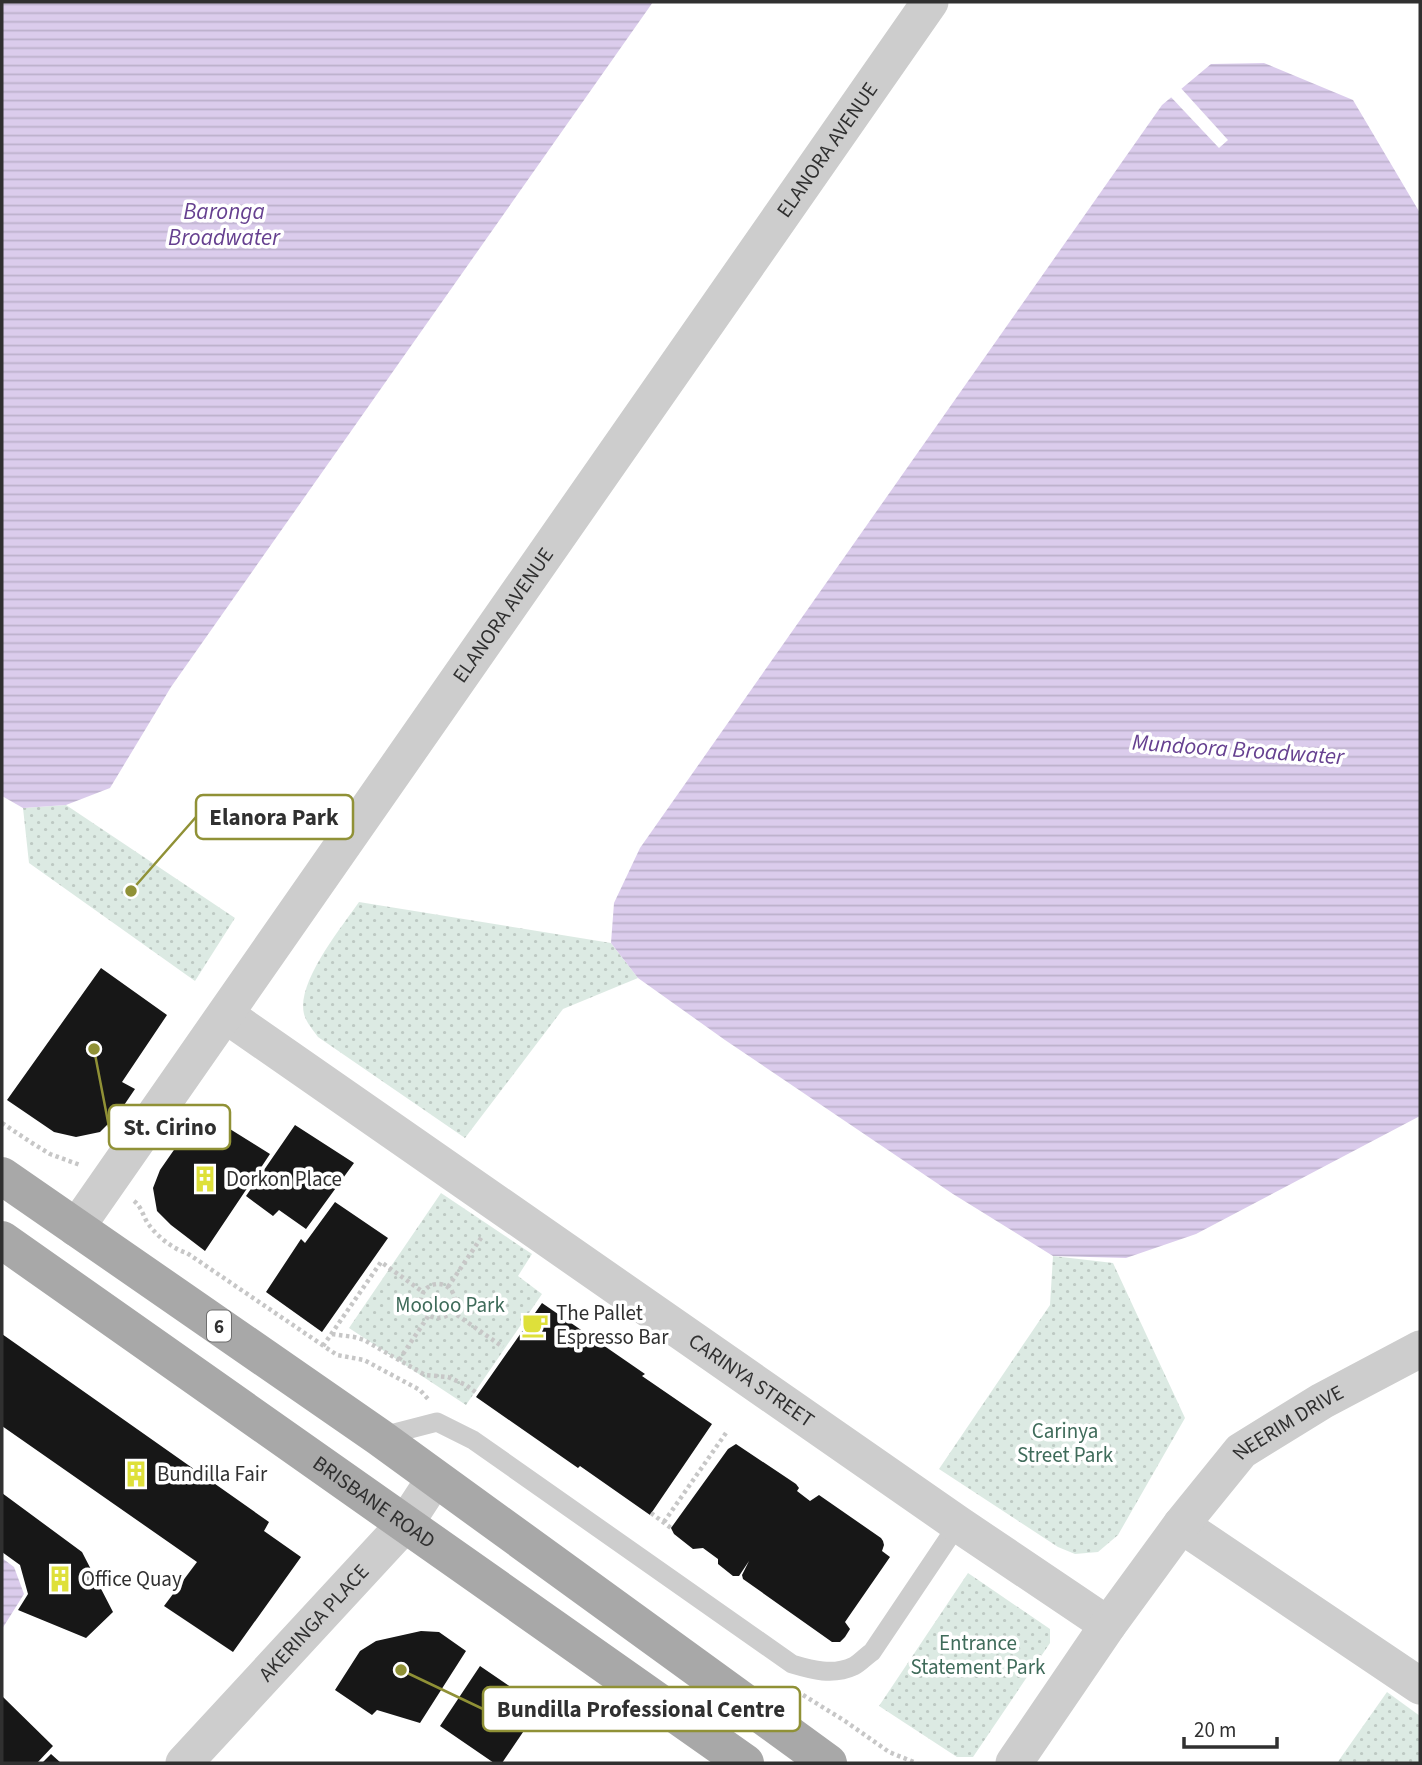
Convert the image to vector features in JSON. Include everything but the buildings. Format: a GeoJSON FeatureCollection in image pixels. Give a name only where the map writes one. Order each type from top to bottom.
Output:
{"type":"FeatureCollection","features":[{"type":"Feature","properties":{"kind":"main road","name":"6"},"geometry":{"type":"LineString","coordinates":[[2,1176],[379,1437],[828,1763]]}},
{"type":"Feature","properties":{"kind":"main road","name":"BRISBANE ROAD"},"geometry":{"type":"LineString","coordinates":[[2,1240],[745,1763]]}},
{"type":"Feature","properties":{"kind":"street","name":"ELANORA AVENUE"},"geometry":{"type":"LineString","coordinates":[[76,1228],[930,2]]}},
{"type":"Feature","properties":{"kind":"street","name":"CARINYA STREET"},"geometry":{"type":"LineString","coordinates":[[226,1015],[958,1524],[1108,1625]]}},
{"type":"Feature","properties":{"kind":"street","name":"NEERIM DRIVE"},"geometry":{"type":"LineString","coordinates":[[1014,1763],[1108,1625],[1181,1525],[1241,1451],[1322,1401],[1420,1349]]}},
{"type":"Feature","properties":{"kind":"street","name":"AKERINGA PLACE"},"geometry":{"type":"LineString","coordinates":[[184,1763],[405,1524],[435,1478]]}},
{"type":"Feature","properties":{"kind":"street"},"geometry":{"type":"LineString","coordinates":[[1181,1525],[1420,1686]]}},
{"type":"Feature","properties":{"kind":"lane"},"geometry":{"type":"LineString","coordinates":[[379,1437],[437,1422],[473,1440],[792,1664],[814,1670],[830,1672],[855,1666],[872,1652],[958,1524]]}},
{"type":"Feature","properties":{"kind":"path"},"geometry":{"type":"LineString","coordinates":[[448,1287],[502,1207]]}},
{"type":"Feature","properties":{"kind":"path"},"geometry":{"type":"LineString","coordinates":[[323,1346],[381,1262],[423,1292]]}},
{"type":"Feature","properties":{"kind":"path"},"geometry":{"type":"LineString","coordinates":[[439,1283],[456,1295],[455,1305],[443,1318],[435,1318],[422,1308],[420,1299],[423,1292],[429,1286],[439,1283]]}},
{"type":"Feature","properties":{"kind":"path"},"geometry":{"type":"LineString","coordinates":[[451,1311],[503,1347]]}},
{"type":"Feature","properties":{"kind":"path"},"geometry":{"type":"LineString","coordinates":[[399,1360],[429,1315]]}},
{"type":"Feature","properties":{"kind":"path"},"geometry":{"type":"LineString","coordinates":[[332,1334],[365,1340],[425,1375],[448,1377],[478,1394]]}},
{"type":"Feature","properties":{"kind":"path"},"geometry":{"type":"LineString","coordinates":[[664,1522],[728,1430]]}},
{"type":"Feature","properties":{"kind":"path"},"geometry":{"type":"LineString","coordinates":[[651,1513],[671,1528]]}},
{"type":"Feature","properties":{"kind":"green space"},"geometry":{"type":"Polygon","coordinates":[[[66,805],[235,918],[195,981],[29,863],[23,808],[66,805]]]}},
{"type":"Feature","properties":{"kind":"green space"},"geometry":{"type":"Polygon","coordinates":[[[359,902],[611,943],[638,978],[563,1009],[465,1138],[318,1037],[305,1017],[303,1001],[313,972],[359,902]]]}},
{"type":"Feature","properties":{"kind":"green space","name":"Mooloo Park"},"geometry":{"type":"Polygon","coordinates":[[[441,1193],[532,1254],[518,1276],[542,1294],[466,1405],[349,1328],[441,1193]]]}},
{"type":"Feature","properties":{"kind":"green space","name":"Carinya Street Park"},"geometry":{"type":"Polygon","coordinates":[[[1053,1256],[1113,1263],[1185,1418],[1118,1535],[1098,1552],[1075,1554],[1058,1547],[939,1469],[1050,1305],[1053,1256]]]}},
{"type":"Feature","properties":{"kind":"green space","name":"Entrance Statement Park"},"geometry":{"type":"Polygon","coordinates":[[[968,1573],[1050,1629],[1050,1643],[973,1757],[957,1757],[879,1706],[968,1573]]]}},
{"type":"Feature","properties":{"kind":"green space"},"geometry":{"type":"Polygon","coordinates":[[[1387,1692],[1420,1716],[1420,1763],[1337,1763],[1387,1692]]]}},
{"type":"Feature","properties":{"kind":"water","name":"Baronga Broadwater"},"geometry":{"type":"Polygon","coordinates":[[[2,2],[653,2],[171,687],[110,788],[66,805],[23,808],[2,796],[2,2]]]}},
{"type":"Feature","properties":{"kind":"water","name":"Mundoora Broadwater"},"geometry":{"type":"Polygon","coordinates":[[[1264,63],[1353,100],[1420,213],[1420,1116],[1196,1234],[1126,1258],[1053,1256],[953,1194],[638,978],[611,943],[614,903],[640,848],[1162,105],[1211,64],[1264,63]]]}},
{"type":"Feature","properties":{"kind":"water"},"geometry":{"type":"Polygon","coordinates":[[[2,1558],[14,1567],[24,1594],[2,1629],[2,1558]]]}},
{"type":"Feature","properties":{"kind":"pier"},"geometry":{"type":"Polygon","coordinates":[[[1179,86],[1228,140],[1219,148],[1169,95],[1179,86]]]}},
{"type":"Feature","properties":{"kind":"place","name":"Elanora Park"},"geometry":{"type":"Point","coordinates":[131,891]}},
{"type":"Feature","properties":{"kind":"place","name":"St. Cirino"},"geometry":{"type":"Point","coordinates":[94,1049]}},
{"type":"Feature","properties":{"kind":"place","name":"Dorkon Place"},"geometry":{"type":"Point","coordinates":[205,1179]}},
{"type":"Feature","properties":{"kind":"place","name":"The Pallet Espresso Bar"},"geometry":{"type":"Point","coordinates":[535,1325]}},
{"type":"Feature","properties":{"kind":"place","name":"Bundilla Fair"},"geometry":{"type":"Point","coordinates":[136,1474]}},
{"type":"Feature","properties":{"kind":"place","name":"Office Quay"},"geometry":{"type":"Point","coordinates":[60,1579]}},
{"type":"Feature","properties":{"kind":"place","name":"Bundilla Professional Centre"},"geometry":{"type":"Point","coordinates":[401,1670]}}]}
